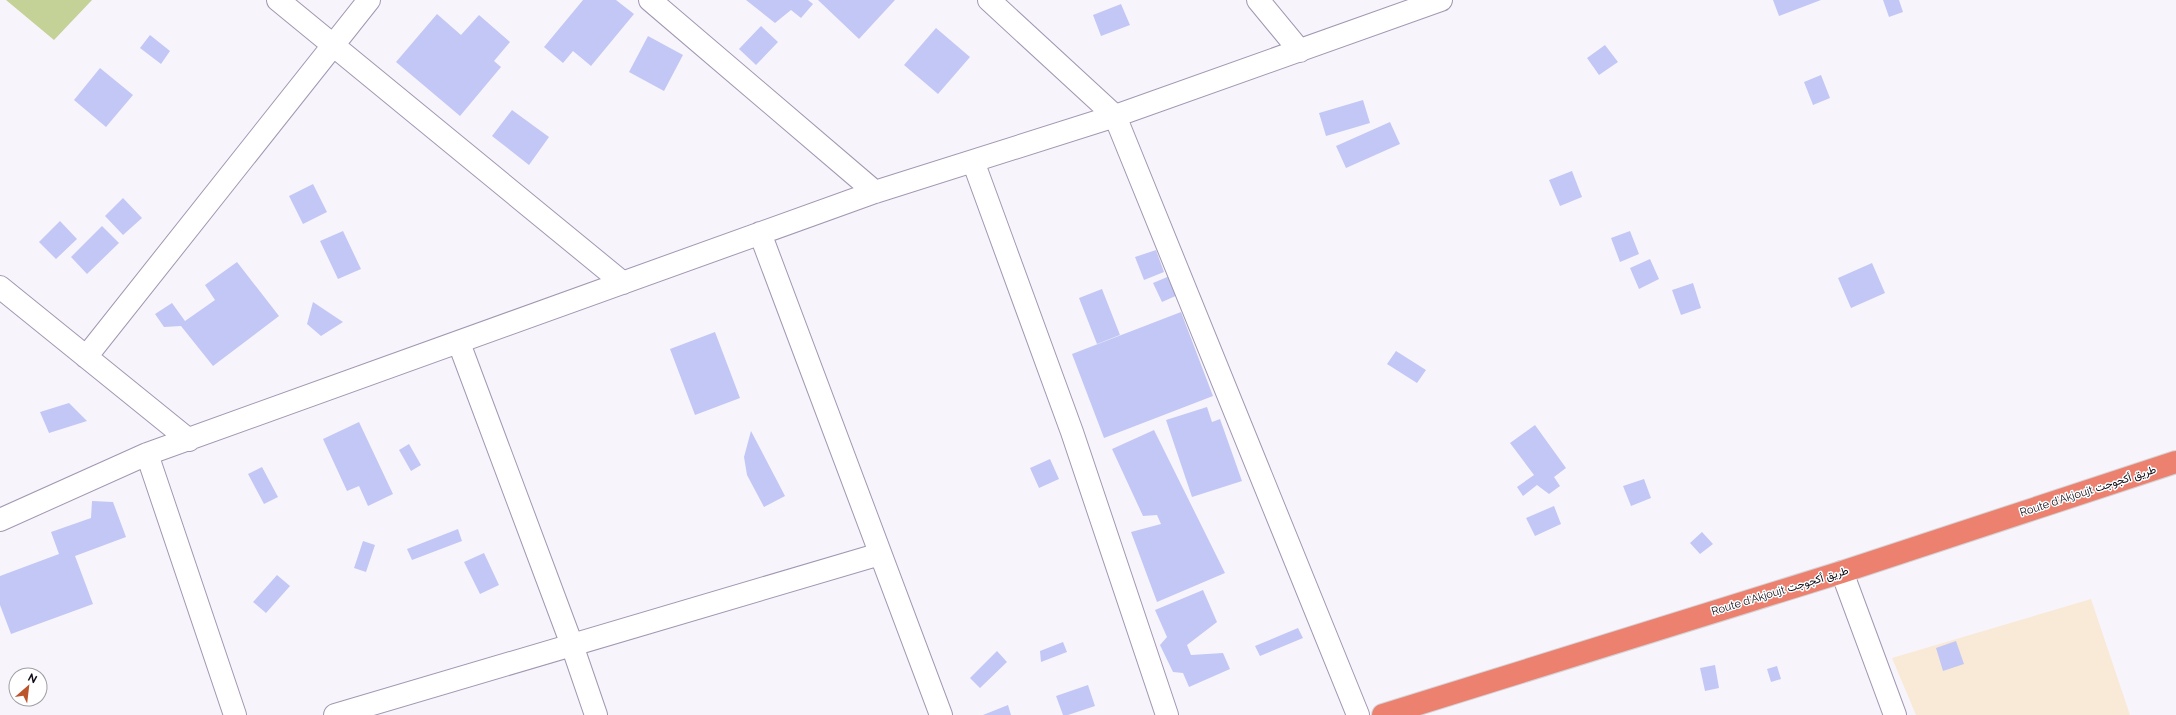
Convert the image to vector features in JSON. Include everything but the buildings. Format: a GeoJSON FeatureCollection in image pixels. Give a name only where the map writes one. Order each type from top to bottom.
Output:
{"type":"FeatureCollection","features":[{"type":"Feature","properties":{"kind":"highway","name":"Route d'Akjoujt طريق أكجوجت"},"geometry":{"type":"LineString","coordinates":[[1383,715],[1842,572],[2176,462]]}},
{"type":"Feature","properties":{"kind":"street"},"geometry":{"type":"LineString","coordinates":[[278,0],[623,283]]}},
{"type":"Feature","properties":{"kind":"street"},"geometry":{"type":"LineString","coordinates":[[86,356],[369,0]]}},
{"type":"Feature","properties":{"kind":"street"},"geometry":{"type":"LineString","coordinates":[[650,0],[875,192]]}},
{"type":"Feature","properties":{"kind":"street"},"geometry":{"type":"LineString","coordinates":[[989,0],[1115,116],[1358,715]]}},
{"type":"Feature","properties":{"kind":"street"},"geometry":{"type":"LineString","coordinates":[[1258,0],[1300,51]]}},
{"type":"Feature","properties":{"kind":"street"},"geometry":{"type":"LineString","coordinates":[[0,520],[147,454],[875,192],[1115,116],[1441,0]]}},
{"type":"Feature","properties":{"kind":"street"},"geometry":{"type":"LineString","coordinates":[[973,161],[1072,432],[1167,715]]}},
{"type":"Feature","properties":{"kind":"street"},"geometry":{"type":"LineString","coordinates":[[760,233],[941,715]]}},
{"type":"Feature","properties":{"kind":"street"},"geometry":{"type":"LineString","coordinates":[[0,287],[189,440]]}},
{"type":"Feature","properties":{"kind":"street"},"geometry":{"type":"LineString","coordinates":[[458,343],[572,645],[596,715]]}},
{"type":"Feature","properties":{"kind":"street"},"geometry":{"type":"LineString","coordinates":[[147,454],[235,715]]}},
{"type":"Feature","properties":{"kind":"street"},"geometry":{"type":"LineString","coordinates":[[335,715],[880,554]]}},
{"type":"Feature","properties":{"kind":"street"},"geometry":{"type":"LineString","coordinates":[[1842,572],[1894,715]]}},
{"type":"Feature","properties":{"kind":"shaded area"},"geometry":{"type":"Polygon","coordinates":[[[2091,599],[2130,715],[1916,715],[1892,658],[2091,599]]]}},
{"type":"Feature","properties":{"kind":"green space"},"geometry":{"type":"Polygon","coordinates":[[[6,0],[92,0],[54,40],[6,0]]]}}]}
